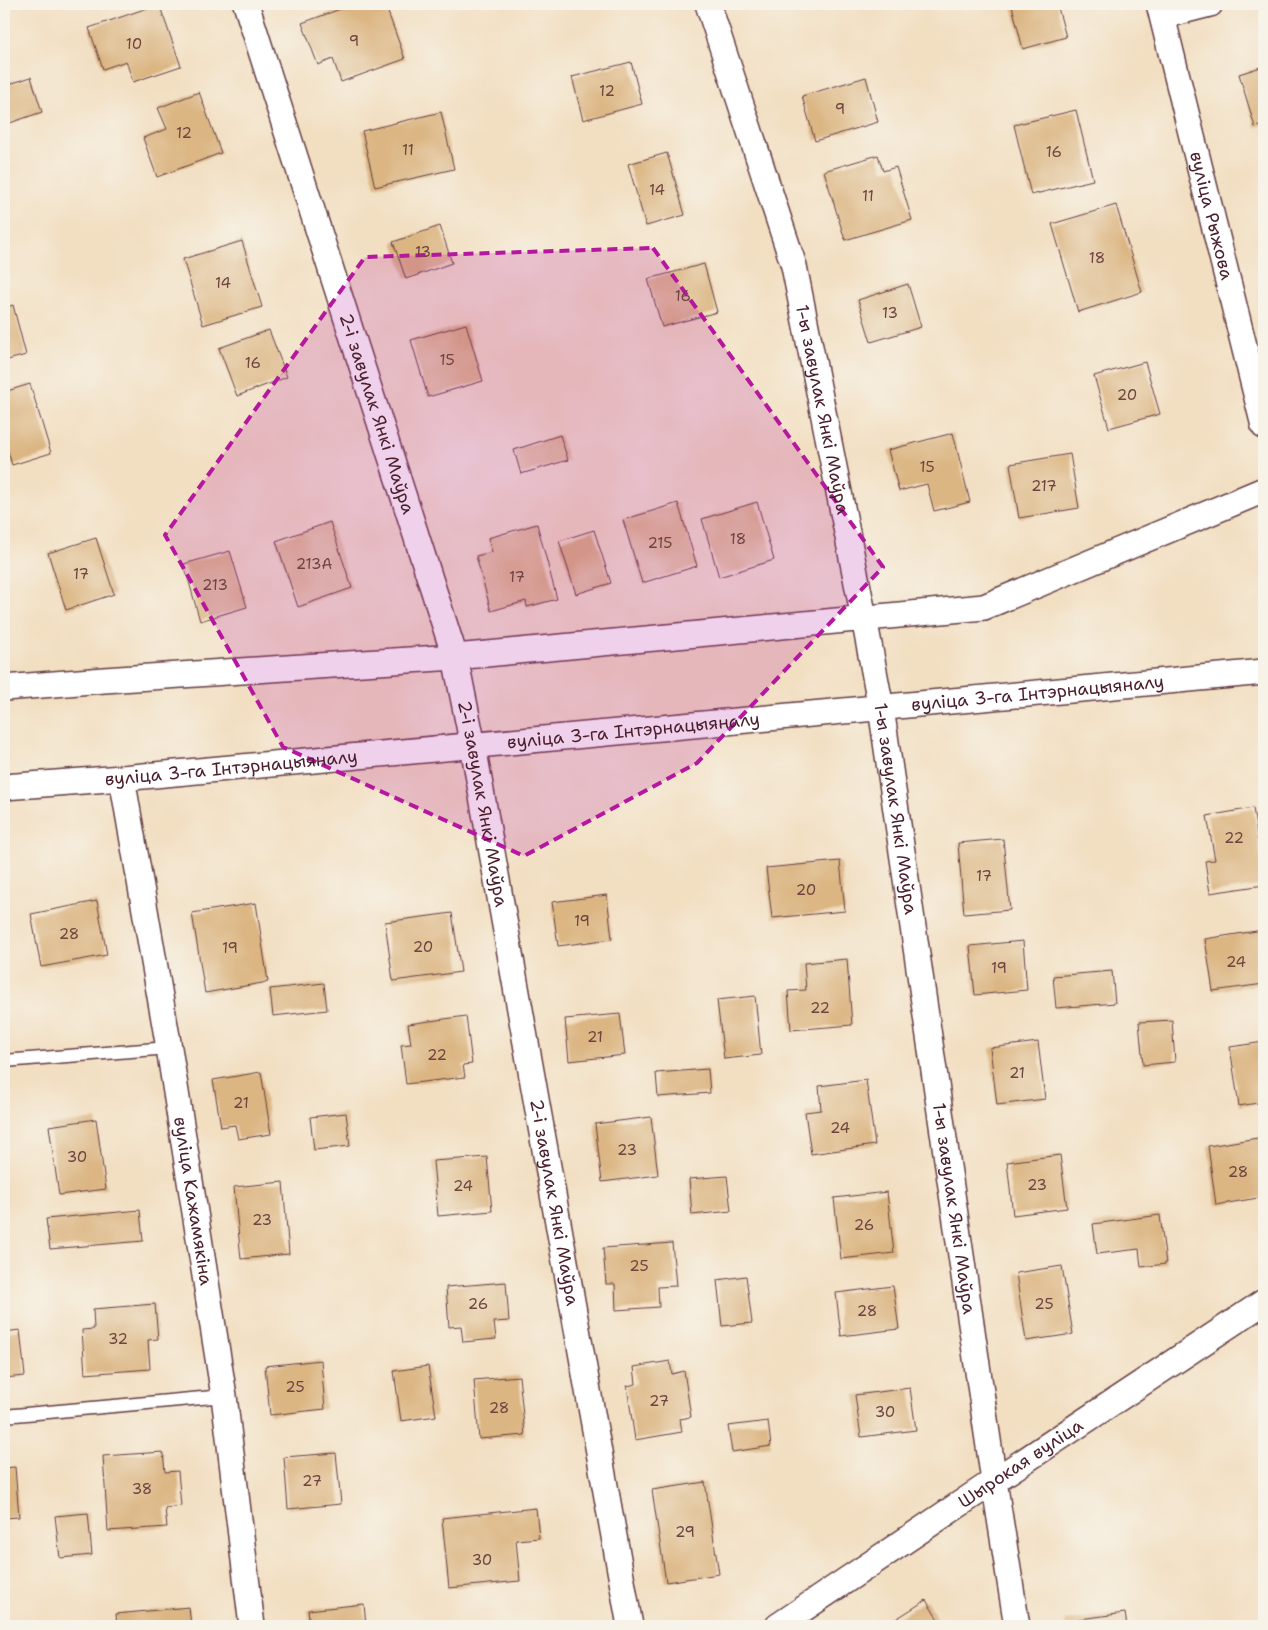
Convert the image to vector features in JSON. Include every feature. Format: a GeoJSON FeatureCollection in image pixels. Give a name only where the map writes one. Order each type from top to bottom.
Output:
{"type":"FeatureCollection","features":[{"type":"Feature","properties":{"kind":"street","name":"2-і завулак Янкі Маўра"},"geometry":{"type":"LineString","coordinates":[[246,4],[456,657],[630,1626]]}},
{"type":"Feature","properties":{"kind":"street","name":"1-ы завулак Янкі Маўра"},"geometry":{"type":"LineString","coordinates":[[708,4],[794,266],[864,618],[881,708],[994,1481],[1017,1626]]}},
{"type":"Feature","properties":{"kind":"street"},"geometry":{"type":"LineString","coordinates":[[1161,10],[1210,4]]}},
{"type":"Feature","properties":{"kind":"street","name":"вуліца Рыжова"},"geometry":{"type":"LineString","coordinates":[[1161,10],[1264,426]]}},
{"type":"Feature","properties":{"kind":"street"},"geometry":{"type":"LineString","coordinates":[[4,688],[456,657],[984,606],[1264,490]]}},
{"type":"Feature","properties":{"kind":"street","name":"вуліца 3-га Інтэрнацыяналу"},"geometry":{"type":"LineString","coordinates":[[4,787],[473,746],[1264,672]]}},
{"type":"Feature","properties":{"kind":"street","name":"вуліца Кажамякіна"},"geometry":{"type":"LineString","coordinates":[[122,778],[169,1048],[224,1396],[252,1626]]}},
{"type":"Feature","properties":{"kind":"street","name":"Шырокая вуліца"},"geometry":{"type":"LineString","coordinates":[[778,1626],[1264,1302]]}},
{"type":"Feature","properties":{"kind":"lane"},"geometry":{"type":"LineString","coordinates":[[4,1061],[169,1048]]}},
{"type":"Feature","properties":{"kind":"lane"},"geometry":{"type":"LineString","coordinates":[[4,1416],[224,1396]]}},
{"type":"Feature","properties":{"kind":"highlighted area"},"geometry":{"type":"Polygon","coordinates":[[[653,248],[883,567],[697,763],[524,856],[283,747],[165,535],[365,257],[653,248]]]}},
{"type":"Feature","properties":{"kind":"building"},"geometry":{"type":"Polygon","coordinates":[[[159,4],[181,66],[133,82],[126,61],[103,69],[89,28],[159,4]]]}},
{"type":"Feature","properties":{"kind":"building"},"geometry":{"type":"Polygon","coordinates":[[[354,4],[385,4],[405,59],[341,82],[333,59],[318,65],[302,23],[354,4]]]}},
{"type":"Feature","properties":{"kind":"building"},"geometry":{"type":"Polygon","coordinates":[[[1022,4],[1057,4],[1066,37],[1023,49],[1012,6],[1022,4]]]}},
{"type":"Feature","properties":{"kind":"building"},"geometry":{"type":"Polygon","coordinates":[[[631,62],[642,104],[583,120],[572,77],[631,62]]]}},
{"type":"Feature","properties":{"kind":"building"},"geometry":{"type":"Polygon","coordinates":[[[1264,66],[1264,125],[1255,127],[1239,74],[1264,66]]]}},
{"type":"Feature","properties":{"kind":"building"},"geometry":{"type":"Polygon","coordinates":[[[31,77],[42,112],[4,125],[4,86],[31,77]]]}},
{"type":"Feature","properties":{"kind":"building"},"geometry":{"type":"Polygon","coordinates":[[[866,77],[878,122],[815,141],[802,96],[866,77]]]}},
{"type":"Feature","properties":{"kind":"building"},"geometry":{"type":"Polygon","coordinates":[[[199,92],[221,153],[157,177],[143,138],[167,129],[158,108],[199,92]]]}},
{"type":"Feature","properties":{"kind":"building"},"geometry":{"type":"Polygon","coordinates":[[[1076,110],[1093,180],[1031,195],[1014,125],[1076,110]]]}},
{"type":"Feature","properties":{"kind":"building"},"geometry":{"type":"Polygon","coordinates":[[[441,112],[454,169],[375,187],[362,131],[441,112]]]}},
{"type":"Feature","properties":{"kind":"building"},"geometry":{"type":"Polygon","coordinates":[[[667,153],[685,215],[646,226],[628,164],[667,153]]]}},
{"type":"Feature","properties":{"kind":"building"},"geometry":{"type":"Polygon","coordinates":[[[878,155],[883,171],[896,167],[912,220],[845,240],[824,171],[878,155]]]}},
{"type":"Feature","properties":{"kind":"building"},"geometry":{"type":"Polygon","coordinates":[[[1116,205],[1142,292],[1078,312],[1052,224],[1116,205]]]}},
{"type":"Feature","properties":{"kind":"building"},"geometry":{"type":"Polygon","coordinates":[[[440,226],[452,263],[406,279],[393,242],[440,226]]]}},
{"type":"Feature","properties":{"kind":"building"},"geometry":{"type":"Polygon","coordinates":[[[242,241],[262,307],[203,325],[183,259],[242,241]]]}},
{"type":"Feature","properties":{"kind":"building"},"geometry":{"type":"Polygon","coordinates":[[[704,264],[717,312],[662,327],[648,279],[704,264]]]}},
{"type":"Feature","properties":{"kind":"building"},"geometry":{"type":"Polygon","coordinates":[[[908,284],[921,327],[871,342],[858,300],[908,284]]]}},
{"type":"Feature","properties":{"kind":"building"},"geometry":{"type":"Polygon","coordinates":[[[13,305],[26,355],[4,361],[4,308],[13,305]]]}},
{"type":"Feature","properties":{"kind":"building"},"geometry":{"type":"Polygon","coordinates":[[[466,324],[483,381],[428,397],[411,340],[466,324]]]}},
{"type":"Feature","properties":{"kind":"building"},"geometry":{"type":"Polygon","coordinates":[[[269,330],[287,377],[237,396],[219,348],[269,330]]]}},
{"type":"Feature","properties":{"kind":"building"},"geometry":{"type":"Polygon","coordinates":[[[1145,362],[1160,414],[1109,428],[1094,376],[1145,362]]]}},
{"type":"Feature","properties":{"kind":"building"},"geometry":{"type":"Polygon","coordinates":[[[30,384],[51,453],[12,465],[4,438],[4,392],[30,384]]]}},
{"type":"Feature","properties":{"kind":"building"},"geometry":{"type":"Polygon","coordinates":[[[953,433],[970,502],[934,511],[927,484],[899,491],[888,450],[953,433]]]}},
{"type":"Feature","properties":{"kind":"building"},"geometry":{"type":"Polygon","coordinates":[[[560,435],[568,460],[521,474],[514,450],[560,435]]]}},
{"type":"Feature","properties":{"kind":"building"},"geometry":{"type":"Polygon","coordinates":[[[1070,454],[1079,508],[1019,518],[1010,464],[1070,454]]]}},
{"type":"Feature","properties":{"kind":"building"},"geometry":{"type":"Polygon","coordinates":[[[757,502],[774,560],[719,577],[702,519],[757,502]]]}},
{"type":"Feature","properties":{"kind":"building"},"geometry":{"type":"Polygon","coordinates":[[[678,503],[697,566],[642,583],[623,520],[678,503]]]}},
{"type":"Feature","properties":{"kind":"building"},"geometry":{"type":"Polygon","coordinates":[[[330,522],[352,588],[298,607],[276,541],[330,522]]]}},
{"type":"Feature","properties":{"kind":"building"},"geometry":{"type":"Polygon","coordinates":[[[537,524],[557,599],[527,607],[526,601],[491,611],[476,556],[492,552],[488,538],[537,524]]]}},
{"type":"Feature","properties":{"kind":"building"},"geometry":{"type":"Polygon","coordinates":[[[594,530],[611,583],[576,594],[559,541],[594,530]]]}},
{"type":"Feature","properties":{"kind":"building"},"geometry":{"type":"Polygon","coordinates":[[[96,538],[114,594],[66,610],[48,553],[96,538]]]}},
{"type":"Feature","properties":{"kind":"building"},"geometry":{"type":"Polygon","coordinates":[[[230,551],[247,607],[200,621],[184,564],[230,551]]]}},
{"type":"Feature","properties":{"kind":"building"},"geometry":{"type":"Polygon","coordinates":[[[1253,808],[1264,885],[1210,893],[1205,861],[1215,860],[1207,816],[1253,808]]]}},
{"type":"Feature","properties":{"kind":"building"},"geometry":{"type":"Polygon","coordinates":[[[1003,839],[1010,910],[964,914],[958,843],[1003,839]]]}},
{"type":"Feature","properties":{"kind":"building"},"geometry":{"type":"Polygon","coordinates":[[[840,861],[845,911],[772,918],[766,868],[840,861]]]}},
{"type":"Feature","properties":{"kind":"building"},"geometry":{"type":"Polygon","coordinates":[[[607,895],[612,939],[558,946],[552,902],[607,895]]]}},
{"type":"Feature","properties":{"kind":"building"},"geometry":{"type":"Polygon","coordinates":[[[97,901],[107,955],[41,967],[31,914],[97,901]]]}},
{"type":"Feature","properties":{"kind":"building"},"geometry":{"type":"Polygon","coordinates":[[[256,903],[268,982],[205,993],[192,913],[256,903]]]}},
{"type":"Feature","properties":{"kind":"building"},"geometry":{"type":"Polygon","coordinates":[[[452,913],[461,972],[393,981],[385,922],[452,913]]]}},
{"type":"Feature","properties":{"kind":"building"},"geometry":{"type":"Polygon","coordinates":[[[1263,930],[1264,984],[1213,991],[1205,939],[1263,930]]]}},
{"type":"Feature","properties":{"kind":"building"},"geometry":{"type":"Polygon","coordinates":[[[1023,941],[1027,990],[975,995],[970,946],[1023,941]]]}},
{"type":"Feature","properties":{"kind":"building"},"geometry":{"type":"Polygon","coordinates":[[[847,959],[852,1025],[791,1030],[788,991],[806,990],[804,963],[847,959]]]}},
{"type":"Feature","properties":{"kind":"building"},"geometry":{"type":"Polygon","coordinates":[[[1112,971],[1115,1003],[1056,1008],[1053,976],[1112,971]]]}},
{"type":"Feature","properties":{"kind":"building"},"geometry":{"type":"Polygon","coordinates":[[[324,983],[327,1010],[273,1016],[270,989],[324,983]]]}},
{"type":"Feature","properties":{"kind":"building"},"geometry":{"type":"Polygon","coordinates":[[[755,996],[761,1055],[724,1059],[717,1000],[755,996]]]}},
{"type":"Feature","properties":{"kind":"building"},"geometry":{"type":"Polygon","coordinates":[[[620,1014],[625,1055],[569,1061],[565,1019],[620,1014]]]}},
{"type":"Feature","properties":{"kind":"building"},"geometry":{"type":"Polygon","coordinates":[[[466,1016],[472,1064],[463,1065],[465,1077],[406,1084],[401,1045],[411,1044],[408,1024],[466,1016]]]}},
{"type":"Feature","properties":{"kind":"building"},"geometry":{"type":"Polygon","coordinates":[[[1172,1020],[1175,1062],[1143,1065],[1139,1022],[1172,1020]]]}},
{"type":"Feature","properties":{"kind":"building"},"geometry":{"type":"Polygon","coordinates":[[[1038,1042],[1045,1099],[997,1105],[990,1048],[1038,1042]]]}},
{"type":"Feature","properties":{"kind":"building"},"geometry":{"type":"Polygon","coordinates":[[[1264,1042],[1264,1102],[1239,1106],[1230,1047],[1264,1042]]]}},
{"type":"Feature","properties":{"kind":"building"},"geometry":{"type":"Polygon","coordinates":[[[708,1069],[710,1093],[658,1097],[656,1073],[708,1069]]]}},
{"type":"Feature","properties":{"kind":"building"},"geometry":{"type":"Polygon","coordinates":[[[261,1072],[271,1134],[238,1139],[235,1125],[221,1127],[213,1080],[261,1072]]]}},
{"type":"Feature","properties":{"kind":"building"},"geometry":{"type":"Polygon","coordinates":[[[866,1080],[875,1145],[811,1154],[805,1112],[821,1110],[819,1086],[866,1080]]]}},
{"type":"Feature","properties":{"kind":"building"},"geometry":{"type":"Polygon","coordinates":[[[346,1113],[350,1146],[314,1150],[310,1117],[346,1113]]]}},
{"type":"Feature","properties":{"kind":"building"},"geometry":{"type":"Polygon","coordinates":[[[651,1117],[658,1175],[602,1182],[595,1124],[651,1117]]]}},
{"type":"Feature","properties":{"kind":"building"},"geometry":{"type":"Polygon","coordinates":[[[96,1119],[106,1189],[59,1195],[49,1126],[96,1119]]]}},
{"type":"Feature","properties":{"kind":"building"},"geometry":{"type":"Polygon","coordinates":[[[1264,1137],[1264,1197],[1216,1205],[1208,1146],[1264,1137]]]}},
{"type":"Feature","properties":{"kind":"building"},"geometry":{"type":"Polygon","coordinates":[[[1060,1155],[1067,1208],[1013,1215],[1007,1162],[1060,1155]]]}},
{"type":"Feature","properties":{"kind":"building"},"geometry":{"type":"Polygon","coordinates":[[[487,1157],[492,1211],[438,1216],[433,1161],[487,1157]]]}},
{"type":"Feature","properties":{"kind":"building"},"geometry":{"type":"Polygon","coordinates":[[[727,1176],[731,1211],[692,1215],[689,1179],[727,1176]]]}},
{"type":"Feature","properties":{"kind":"building"},"geometry":{"type":"Polygon","coordinates":[[[283,1182],[289,1254],[241,1259],[234,1187],[283,1182]]]}},
{"type":"Feature","properties":{"kind":"building"},"geometry":{"type":"Polygon","coordinates":[[[887,1192],[894,1253],[841,1259],[834,1198],[887,1192]]]}},
{"type":"Feature","properties":{"kind":"building"},"geometry":{"type":"Polygon","coordinates":[[[140,1210],[143,1241],[50,1249],[46,1219],[140,1210]]]}},
{"type":"Feature","properties":{"kind":"building"},"geometry":{"type":"Polygon","coordinates":[[[1160,1215],[1166,1264],[1141,1267],[1139,1249],[1097,1254],[1093,1224],[1160,1215]]]}},
{"type":"Feature","properties":{"kind":"building"},"geometry":{"type":"Polygon","coordinates":[[[672,1243],[676,1286],[658,1287],[659,1307],[616,1310],[615,1284],[606,1284],[603,1248],[672,1243]]]}},
{"type":"Feature","properties":{"kind":"building"},"geometry":{"type":"Polygon","coordinates":[[[1062,1266],[1073,1334],[1026,1341],[1016,1273],[1062,1266]]]}},
{"type":"Feature","properties":{"kind":"building"},"geometry":{"type":"Polygon","coordinates":[[[746,1276],[752,1323],[722,1326],[717,1280],[746,1276]]]}},
{"type":"Feature","properties":{"kind":"building"},"geometry":{"type":"Polygon","coordinates":[[[506,1282],[509,1321],[494,1322],[496,1339],[463,1342],[461,1326],[449,1327],[446,1287],[506,1282]]]}},
{"type":"Feature","properties":{"kind":"building"},"geometry":{"type":"Polygon","coordinates":[[[893,1286],[899,1329],[841,1336],[836,1293],[893,1286]]]}},
{"type":"Feature","properties":{"kind":"building"},"geometry":{"type":"Polygon","coordinates":[[[155,1304],[158,1339],[148,1340],[150,1369],[85,1374],[82,1330],[94,1329],[93,1309],[155,1304]]]}},
{"type":"Feature","properties":{"kind":"building"},"geometry":{"type":"Polygon","coordinates":[[[20,1330],[25,1376],[4,1378],[4,1332],[20,1330]]]}},
{"type":"Feature","properties":{"kind":"building"},"geometry":{"type":"Polygon","coordinates":[[[321,1360],[325,1409],[270,1415],[265,1366],[321,1360]]]}},
{"type":"Feature","properties":{"kind":"building"},"geometry":{"type":"Polygon","coordinates":[[[670,1361],[672,1374],[684,1371],[691,1417],[680,1419],[682,1432],[635,1440],[627,1386],[636,1384],[634,1367],[670,1361]]]}},
{"type":"Feature","properties":{"kind":"building"},"geometry":{"type":"Polygon","coordinates":[[[428,1366],[436,1416],[401,1421],[394,1371],[428,1366]]]}},
{"type":"Feature","properties":{"kind":"building"},"geometry":{"type":"Polygon","coordinates":[[[519,1376],[525,1435],[479,1439],[474,1380],[519,1376]]]}},
{"type":"Feature","properties":{"kind":"building"},"geometry":{"type":"Polygon","coordinates":[[[910,1388],[916,1430],[861,1437],[855,1395],[910,1388]]]}},
{"type":"Feature","properties":{"kind":"building"},"geometry":{"type":"Polygon","coordinates":[[[768,1421],[771,1446],[732,1452],[728,1426],[768,1421]]]}},
{"type":"Feature","properties":{"kind":"building"},"geometry":{"type":"Polygon","coordinates":[[[163,1452],[165,1472],[178,1471],[181,1506],[165,1508],[167,1527],[108,1531],[103,1456],[163,1452]]]}},
{"type":"Feature","properties":{"kind":"building"},"geometry":{"type":"Polygon","coordinates":[[[336,1453],[341,1504],[288,1509],[284,1457],[336,1453]]]}},
{"type":"Feature","properties":{"kind":"building"},"geometry":{"type":"Polygon","coordinates":[[[15,1467],[19,1517],[4,1518],[4,1468],[15,1467]]]}},
{"type":"Feature","properties":{"kind":"building"},"geometry":{"type":"Polygon","coordinates":[[[705,1482],[719,1574],[666,1582],[652,1490],[705,1482]]]}},
{"type":"Feature","properties":{"kind":"building"},"geometry":{"type":"Polygon","coordinates":[[[536,1508],[539,1538],[516,1540],[520,1581],[449,1588],[442,1518],[536,1508]]]}},
{"type":"Feature","properties":{"kind":"building"},"geometry":{"type":"Polygon","coordinates":[[[88,1513],[92,1555],[60,1558],[55,1516],[88,1513]]]}},
{"type":"Feature","properties":{"kind":"building"},"geometry":{"type":"Polygon","coordinates":[[[926,1600],[942,1626],[885,1626],[926,1600]]]}},
{"type":"Feature","properties":{"kind":"building"},"geometry":{"type":"Polygon","coordinates":[[[364,1604],[366,1626],[310,1626],[308,1610],[364,1604]]]}},
{"type":"Feature","properties":{"kind":"building"},"geometry":{"type":"Polygon","coordinates":[[[189,1607],[191,1626],[117,1626],[116,1614],[189,1607]]]}},
{"type":"Feature","properties":{"kind":"building"},"geometry":{"type":"Polygon","coordinates":[[[1125,1613],[1127,1626],[1066,1626],[1065,1621],[1125,1613]]]}}]}
